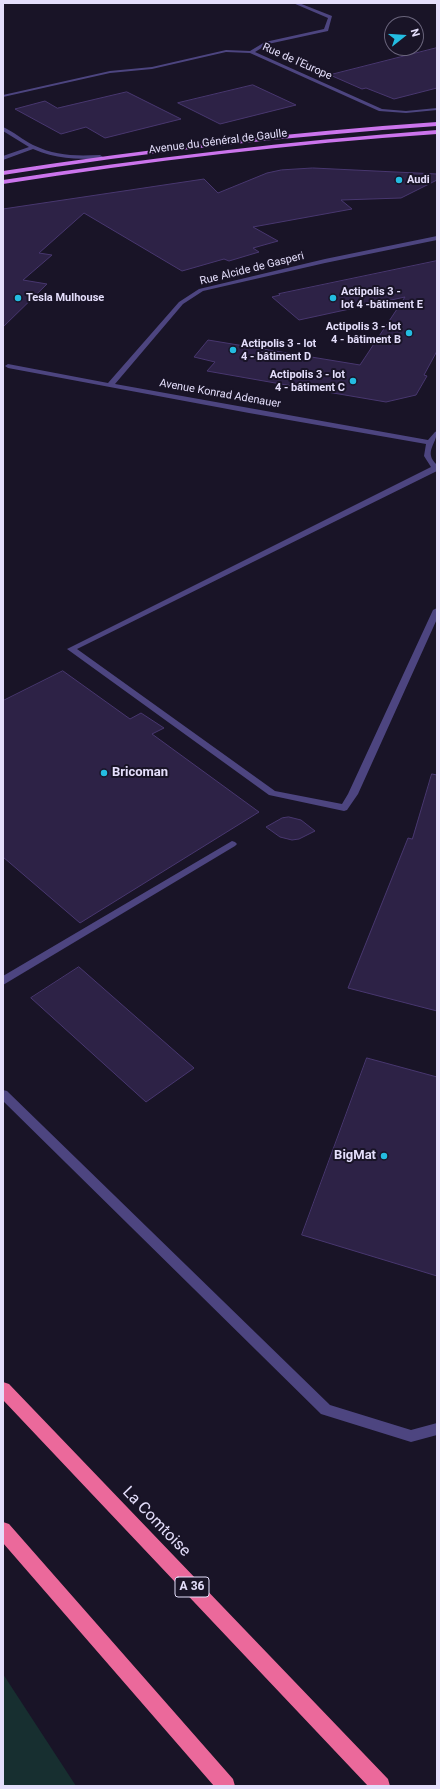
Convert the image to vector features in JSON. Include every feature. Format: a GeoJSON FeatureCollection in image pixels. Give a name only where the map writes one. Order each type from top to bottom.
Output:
{"type":"FeatureCollection","features":[{"type":"Feature","properties":{"kind":"highway","name":"La Comtoise"},"geometry":{"type":"LineString","coordinates":[[3,1389],[381,1786]]}},
{"type":"Feature","properties":{"kind":"highway"},"geometry":{"type":"LineString","coordinates":[[3,1530],[226,1786]]}},
{"type":"Feature","properties":{"kind":"main road","name":"Avenue du Général de Gaulle"},"geometry":{"type":"LineString","coordinates":[[3,173],[100,158],[267,138],[437,124]]}},
{"type":"Feature","properties":{"kind":"main road","name":"Avenue du Général de Gaulle"},"geometry":{"type":"LineString","coordinates":[[3,182],[96,167],[219,152],[341,139],[437,132]]}},
{"type":"Feature","properties":{"kind":"street","name":"Rue de l'Europe"},"geometry":{"type":"LineString","coordinates":[[251,52],[267,43],[326,30],[330,17],[295,3]]}},
{"type":"Feature","properties":{"kind":"street"},"geometry":{"type":"LineString","coordinates":[[3,96],[110,72],[152,68],[226,51],[251,52]]}},
{"type":"Feature","properties":{"kind":"street","name":"Rue de l'Europe"},"geometry":{"type":"LineString","coordinates":[[251,52],[381,110],[406,112],[437,109]]}},
{"type":"Feature","properties":{"kind":"street"},"geometry":{"type":"LineString","coordinates":[[3,129],[34,148],[61,156],[100,158]]}},
{"type":"Feature","properties":{"kind":"street"},"geometry":{"type":"LineString","coordinates":[[3,158],[34,148]]}},
{"type":"Feature","properties":{"kind":"street","name":"Rue Alcide de Gasperi"},"geometry":{"type":"LineString","coordinates":[[110,384],[181,303],[201,290],[226,283],[437,238]]}},
{"type":"Feature","properties":{"kind":"street","name":"Avenue Konrad Adenauer"},"geometry":{"type":"LineString","coordinates":[[8,366],[110,384],[241,410],[429,442]]}},
{"type":"Feature","properties":{"kind":"street"},"geometry":{"type":"LineString","coordinates":[[437,433],[429,442],[426,450],[428,459],[436,469],[71,649],[272,793],[344,808],[353,794],[437,610]]}},
{"type":"Feature","properties":{"kind":"street"},"geometry":{"type":"LineString","coordinates":[[3,982],[232,844]]}},
{"type":"Feature","properties":{"kind":"street"},"geometry":{"type":"LineString","coordinates":[[3,1094],[326,1410],[411,1436],[437,1429]]}},
{"type":"Feature","properties":{"kind":"green space"},"geometry":{"type":"Polygon","coordinates":[[[3,1674],[76,1786],[3,1786],[3,1674]]]}},
{"type":"Feature","properties":{"kind":"building"},"geometry":{"type":"Polygon","coordinates":[[[437,48],[437,88],[394,99],[366,88],[362,89],[330,75],[405,56],[424,56],[424,51],[437,48]]]}},
{"type":"Feature","properties":{"kind":"building"},"geometry":{"type":"Polygon","coordinates":[[[253,85],[296,105],[220,124],[178,103],[253,85]]]}},
{"type":"Feature","properties":{"kind":"building"},"geometry":{"type":"Polygon","coordinates":[[[127,92],[181,119],[105,138],[86,127],[61,134],[15,109],[45,101],[57,108],[127,92]]]}},
{"type":"Feature","properties":{"kind":"building"},"geometry":{"type":"Polygon","coordinates":[[[313,168],[437,174],[437,180],[401,198],[341,200],[352,209],[253,227],[278,241],[253,248],[259,252],[229,261],[224,259],[182,271],[84,213],[39,253],[52,255],[23,280],[47,284],[3,327],[3,209],[204,179],[218,193],[267,173],[281,170],[313,168]]]}},
{"type":"Feature","properties":{"kind":"building"},"geometry":{"type":"Polygon","coordinates":[[[437,261],[437,351],[424,375],[427,376],[416,395],[386,402],[298,387],[207,371],[215,362],[194,357],[208,340],[360,365],[405,297],[299,320],[272,297],[280,295],[279,294],[437,261]]]}},
{"type":"Feature","properties":{"kind":"building","name":"Bricoman"},"geometry":{"type":"Polygon","coordinates":[[[63,671],[130,719],[141,713],[164,728],[152,734],[259,812],[80,923],[3,857],[3,701],[63,671]]]}},
{"type":"Feature","properties":{"kind":"building"},"geometry":{"type":"Polygon","coordinates":[[[432,774],[437,775],[437,1011],[348,988],[408,838],[412,839],[432,774]]]}},
{"type":"Feature","properties":{"kind":"building"},"geometry":{"type":"Polygon","coordinates":[[[289,817],[301,820],[315,831],[299,839],[292,840],[280,837],[266,827],[282,818],[289,817]]]}},
{"type":"Feature","properties":{"kind":"building"},"geometry":{"type":"Polygon","coordinates":[[[79,967],[194,1068],[146,1102],[31,998],[79,967]]]}},
{"type":"Feature","properties":{"kind":"building","name":"BigMat"},"geometry":{"type":"Polygon","coordinates":[[[367,1058],[437,1077],[437,1276],[302,1235],[367,1058]]]}},
{"type":"Feature","properties":{"kind":"place","name":"Audi"},"geometry":{"type":"Point","coordinates":[399,180]}},
{"type":"Feature","properties":{"kind":"place","name":"Tesla Mulhouse"},"geometry":{"type":"Point","coordinates":[18,298]}},
{"type":"Feature","properties":{"kind":"place","name":"Actipolis 3 - lot 4 -bâtiment E"},"geometry":{"type":"Point","coordinates":[333,298]}},
{"type":"Feature","properties":{"kind":"place","name":"Actipolis 3 - lot 4 - bâtiment B"},"geometry":{"type":"Point","coordinates":[409,333]}},
{"type":"Feature","properties":{"kind":"place","name":"Actipolis 3 - lot 4 - bâtiment D"},"geometry":{"type":"Point","coordinates":[233,350]}},
{"type":"Feature","properties":{"kind":"place","name":"Actipolis 3 - lot 4 - bâtiment C"},"geometry":{"type":"Point","coordinates":[353,381]}},
{"type":"Feature","properties":{"kind":"place","name":"Bricoman"},"geometry":{"type":"Point","coordinates":[104,773]}},
{"type":"Feature","properties":{"kind":"place","name":"BigMat"},"geometry":{"type":"Point","coordinates":[384,1156]}}]}
